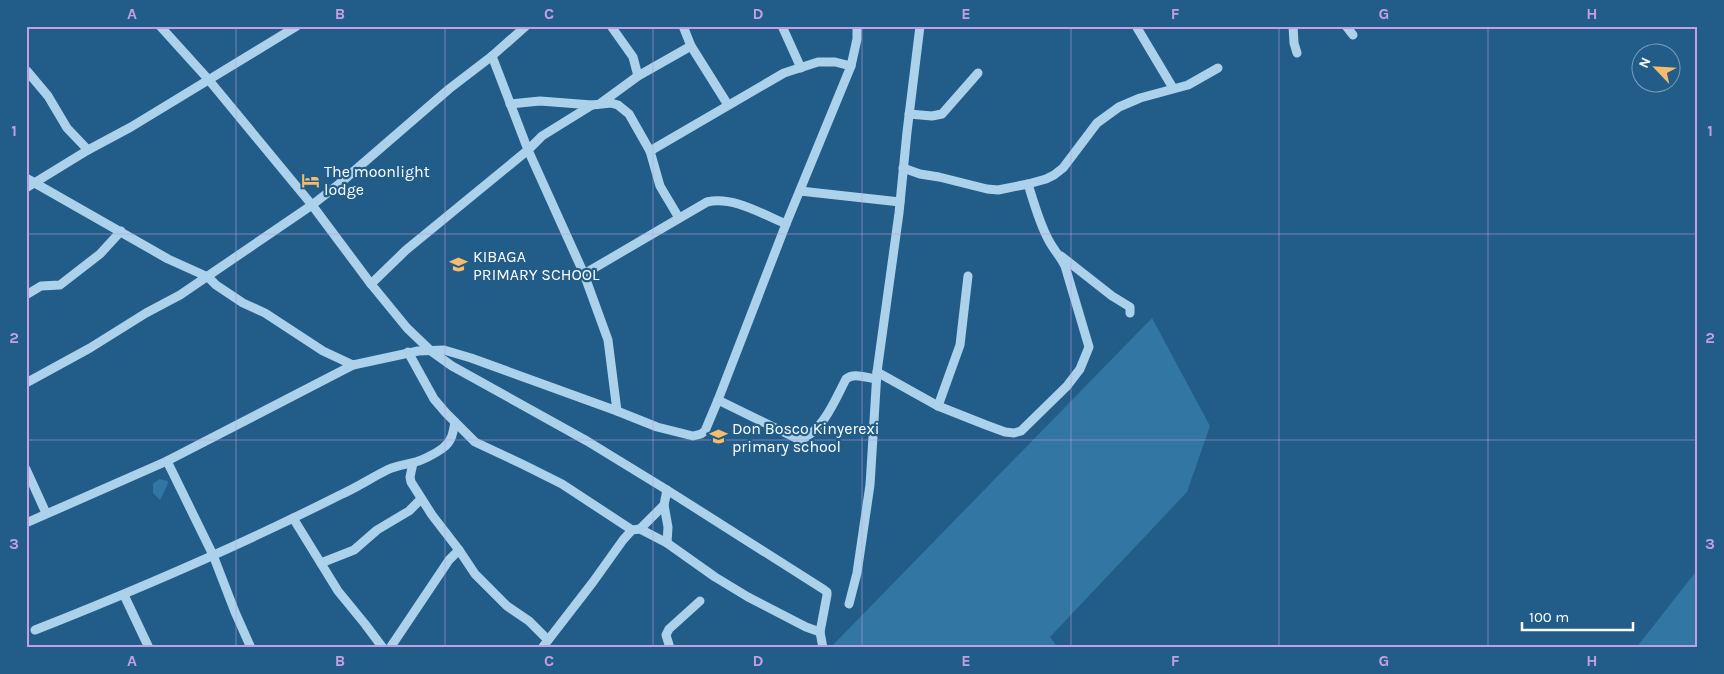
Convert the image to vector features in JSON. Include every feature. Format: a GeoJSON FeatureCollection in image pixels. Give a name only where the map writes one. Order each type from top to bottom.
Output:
{"type":"FeatureCollection","features":[{"type":"Feature","properties":{"kind":"street"},"geometry":{"type":"LineString","coordinates":[[160,26],[208,79],[312,205],[371,284],[408,328],[431,350],[452,366],[587,441],[826,591],[827,595],[820,632],[823,648]]}},
{"type":"Feature","properties":{"kind":"street"},"geometry":{"type":"LineString","coordinates":[[29,183],[131,127],[297,26]]}},
{"type":"Feature","properties":{"kind":"street"},"geometry":{"type":"LineString","coordinates":[[26,384],[180,295],[312,205],[378,152],[449,89],[492,56],[526,26]]}},
{"type":"Feature","properties":{"kind":"street"},"geometry":{"type":"LineString","coordinates":[[610,26],[633,58],[638,76]]}},
{"type":"Feature","properties":{"kind":"street"},"geometry":{"type":"LineString","coordinates":[[683,26],[692,46],[728,105]]}},
{"type":"Feature","properties":{"kind":"street"},"geometry":{"type":"LineString","coordinates":[[782,26],[801,68]]}},
{"type":"Feature","properties":{"kind":"street"},"geometry":{"type":"LineString","coordinates":[[26,523],[166,461],[353,366],[408,352],[444,350],[618,411],[657,427],[693,436],[701,434],[705,431],[718,400],[850,66],[857,39],[857,26]]}},
{"type":"Feature","properties":{"kind":"street"},"geometry":{"type":"LineString","coordinates":[[849,604],[857,573],[869,494],[877,376],[900,202],[920,26]]}},
{"type":"Feature","properties":{"kind":"street"},"geometry":{"type":"LineString","coordinates":[[1136,26],[1173,88]]}},
{"type":"Feature","properties":{"kind":"street"},"geometry":{"type":"LineString","coordinates":[[1293,26],[1294,43],[1297,53]]}},
{"type":"Feature","properties":{"kind":"street"},"geometry":{"type":"LineString","coordinates":[[1346,26],[1353,35]]}},
{"type":"Feature","properties":{"kind":"street"},"geometry":{"type":"LineString","coordinates":[[371,284],[406,250],[528,150],[542,136],[638,76],[692,46]]}},
{"type":"Feature","properties":{"kind":"street"},"geometry":{"type":"LineString","coordinates":[[492,56],[528,150],[584,274],[608,340],[618,411]]}},
{"type":"Feature","properties":{"kind":"street"},"geometry":{"type":"LineString","coordinates":[[650,151],[784,73],[818,62],[835,62],[850,66]]}},
{"type":"Feature","properties":{"kind":"street"},"geometry":{"type":"LineString","coordinates":[[903,168],[920,174],[998,190],[1046,179],[1058,172],[1097,123],[1119,107],[1130,101],[1188,85],[1218,68]]}},
{"type":"Feature","properties":{"kind":"street"},"geometry":{"type":"LineString","coordinates":[[27,71],[48,96],[67,128],[88,150]]}},
{"type":"Feature","properties":{"kind":"street"},"geometry":{"type":"LineString","coordinates":[[909,114],[935,116],[942,114],[978,73]]}},
{"type":"Feature","properties":{"kind":"street"},"geometry":{"type":"LineString","coordinates":[[510,104],[540,101],[611,103],[624,109],[629,114],[650,151],[660,186],[679,218]]}},
{"type":"Feature","properties":{"kind":"street"},"geometry":{"type":"LineString","coordinates":[[29,183],[168,258],[208,277],[216,285],[243,303],[264,313],[323,351],[353,366]]}},
{"type":"Feature","properties":{"kind":"street"},"geometry":{"type":"LineString","coordinates":[[1028,184],[1041,226],[1049,241],[1060,254],[1130,308],[1130,313]]}},
{"type":"Feature","properties":{"kind":"street"},"geometry":{"type":"LineString","coordinates":[[800,191],[900,202]]}},
{"type":"Feature","properties":{"kind":"street"},"geometry":{"type":"LineString","coordinates":[[584,274],[707,202],[718,200],[741,205],[786,224]]}},
{"type":"Feature","properties":{"kind":"street"},"geometry":{"type":"LineString","coordinates":[[26,295],[41,286],[60,285],[100,254],[121,231]]}},
{"type":"Feature","properties":{"kind":"street"},"geometry":{"type":"LineString","coordinates":[[718,400],[800,440],[815,431],[849,376],[877,376],[938,406],[1005,432],[1016,433],[1027,426],[1067,386],[1080,368],[1089,344],[1060,254]]}},
{"type":"Feature","properties":{"kind":"street"},"geometry":{"type":"LineString","coordinates":[[938,406],[960,345],[968,276]]}},
{"type":"Feature","properties":{"kind":"street"},"geometry":{"type":"LineString","coordinates":[[408,352],[434,399],[475,442],[562,484],[636,530],[668,544],[715,577],[748,597],[806,627],[820,632]]}},
{"type":"Feature","properties":{"kind":"street"},"geometry":{"type":"LineString","coordinates":[[35,630],[124,595],[342,495],[402,464],[413,463],[442,449],[453,436],[455,422]]}},
{"type":"Feature","properties":{"kind":"street"},"geometry":{"type":"LineString","coordinates":[[166,461],[213,555],[251,648]]}},
{"type":"Feature","properties":{"kind":"street"},"geometry":{"type":"LineString","coordinates":[[413,463],[410,477],[411,482],[450,539],[480,579],[506,606],[529,621],[545,644],[594,582],[623,540],[664,505]]}},
{"type":"Feature","properties":{"kind":"street"},"geometry":{"type":"LineString","coordinates":[[26,468],[46,514]]}},
{"type":"Feature","properties":{"kind":"street"},"geometry":{"type":"LineString","coordinates":[[667,490],[664,505],[668,527],[668,544]]}},
{"type":"Feature","properties":{"kind":"street"},"geometry":{"type":"LineString","coordinates":[[321,563],[354,550],[377,530],[409,511],[421,499]]}},
{"type":"Feature","properties":{"kind":"street"},"geometry":{"type":"LineString","coordinates":[[292,518],[338,591],[383,648]]}},
{"type":"Feature","properties":{"kind":"street"},"geometry":{"type":"LineString","coordinates":[[390,648],[449,560],[459,550]]}},
{"type":"Feature","properties":{"kind":"street"},"geometry":{"type":"LineString","coordinates":[[124,595],[149,648]]}},
{"type":"Feature","properties":{"kind":"street"},"geometry":{"type":"LineString","coordinates":[[670,648],[666,635],[669,629],[700,601]]}},
{"type":"Feature","properties":{"kind":"shaded area"},"geometry":{"type":"Polygon","coordinates":[[[1152,318],[1210,426],[1187,492],[1050,637],[1058,648],[830,648],[1152,318]]]}},
{"type":"Feature","properties":{"kind":"shaded area"},"geometry":{"type":"Polygon","coordinates":[[[159,479],[168,481],[160,500],[153,493],[153,484],[159,479]]]}},
{"type":"Feature","properties":{"kind":"shaded area"},"geometry":{"type":"Polygon","coordinates":[[[1698,569],[1698,648],[1636,648],[1698,569]]]}},
{"type":"Feature","properties":{"kind":"place","name":"The moonlight lodge"},"geometry":{"type":"Point","coordinates":[310,180]}},
{"type":"Feature","properties":{"kind":"place","name":"KIBAGA PRIMARY SCHOOL"},"geometry":{"type":"Point","coordinates":[459,265]}},
{"type":"Feature","properties":{"kind":"place","name":"Don Bosco Kinyerexi primary school"},"geometry":{"type":"Point","coordinates":[718,437]}}]}
